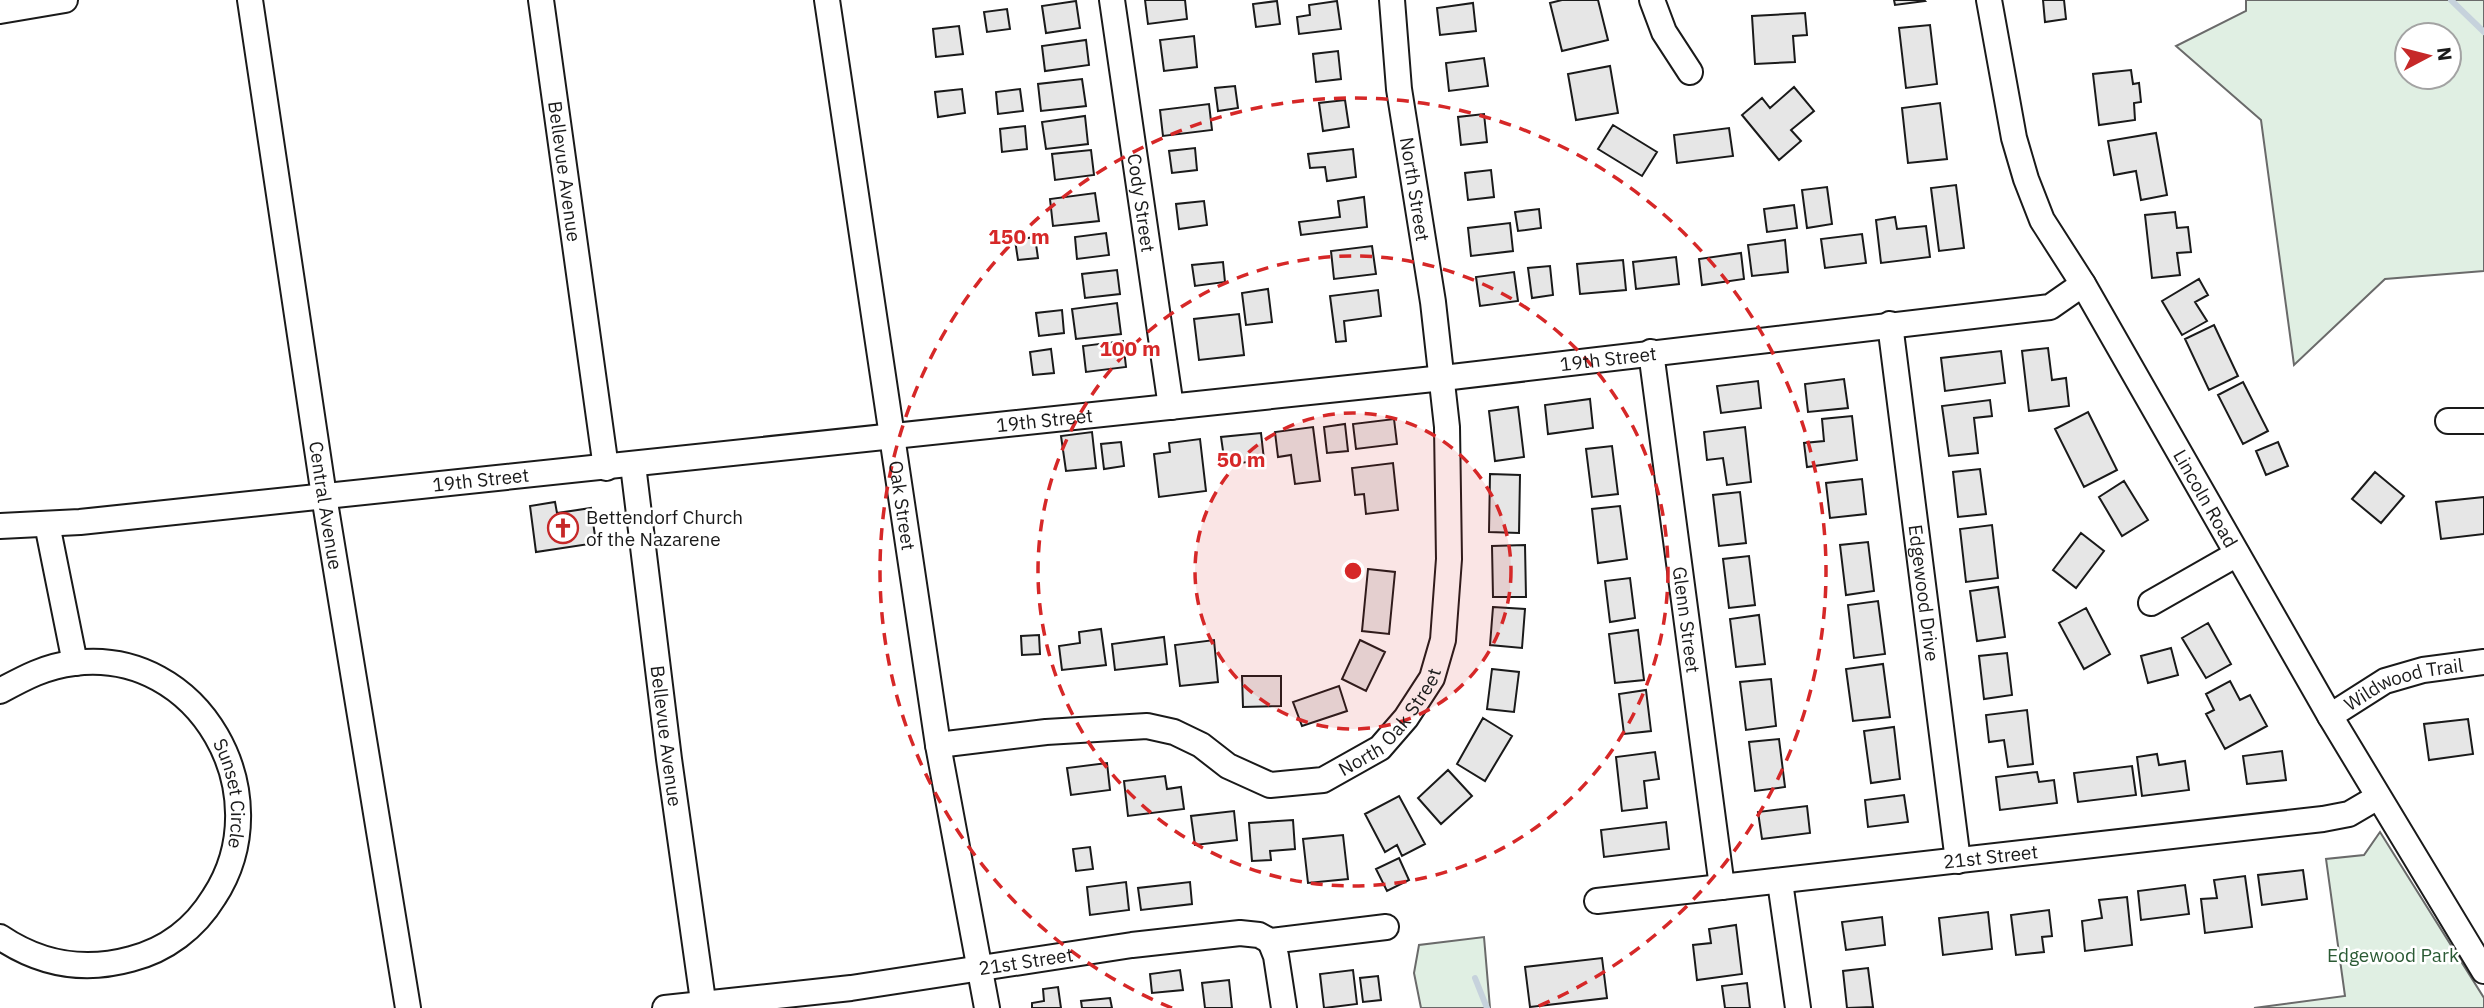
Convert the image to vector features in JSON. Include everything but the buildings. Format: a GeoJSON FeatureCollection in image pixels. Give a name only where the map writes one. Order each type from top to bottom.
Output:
{"type":"FeatureCollection","features":[{"type":"Feature","properties":{"kind":"street"},"geometry":{"type":"LineString","coordinates":[[0,11],[65,0]]}},
{"type":"Feature","properties":{"kind":"street","name":"Central Avenue"},"geometry":{"type":"LineString","coordinates":[[250,0],[324,496],[408,1008]]}},
{"type":"Feature","properties":{"kind":"street","name":"Bellevue Avenue"},"geometry":{"type":"LineString","coordinates":[[541,0],[606,468]]}},
{"type":"Feature","properties":{"kind":"street","name":"Oak Street"},"geometry":{"type":"LineString","coordinates":[[827,0],[938,745],[987,1008]]}},
{"type":"Feature","properties":{"kind":"street","name":"Cody Street"},"geometry":{"type":"LineString","coordinates":[[1112,0],[1171,407]]}},
{"type":"Feature","properties":{"kind":"street","name":"North Street"},"geometry":{"type":"LineString","coordinates":[[1392,0],[1399,89],[1443,378]]}},
{"type":"Feature","properties":{"kind":"street"},"geometry":{"type":"LineString","coordinates":[[1651,0],[1664,32],[1690,72]]}},
{"type":"Feature","properties":{"kind":"street","name":"Lincoln Road"},"geometry":{"type":"LineString","coordinates":[[1989,0],[2014,138],[2042,220],[2083,284],[2378,797],[2475,942],[2484,971]]}},
{"type":"Feature","properties":{"kind":"street","name":"19th Street"},"geometry":{"type":"LineString","coordinates":[[0,526],[47,524],[606,468],[1443,378],[2050,307],[2083,284]]}},
{"type":"Feature","properties":{"kind":"street","name":"Edgewood Drive"},"geometry":{"type":"LineString","coordinates":[[1890,324],[1958,861]]}},
{"type":"Feature","properties":{"kind":"street","name":"Glenn Street"},"geometry":{"type":"LineString","coordinates":[[1651,352],[1722,887]]}},
{"type":"Feature","properties":{"kind":"street","name":"North Oak Street"},"geometry":{"type":"LineString","coordinates":[[938,745],[1046,732],[1147,726],[1174,732],[1201,745],[1228,766],[1270,785],[1323,780],[1380,748],[1406,718],[1432,678],[1443,640],[1449,559],[1447,427],[1443,378]]}},
{"type":"Feature","properties":{"kind":"street"},"geometry":{"type":"LineString","coordinates":[[2448,421],[2484,421]]}},
{"type":"Feature","properties":{"kind":"street","name":"Bellevue Avenue"},"geometry":{"type":"LineString","coordinates":[[633,465],[669,759],[704,1006]]}},
{"type":"Feature","properties":{"kind":"street"},"geometry":{"type":"LineString","coordinates":[[47,524],[75,663]]}},
{"type":"Feature","properties":{"kind":"street"},"geometry":{"type":"LineString","coordinates":[[2151,603],[2236,554]]}},
{"type":"Feature","properties":{"kind":"street","name":"Wildwood Trail"},"geometry":{"type":"LineString","coordinates":[[2330,716],[2385,681],[2423,670],[2484,662]]}},
{"type":"Feature","properties":{"kind":"street","name":"Sunset Circle"},"geometry":{"type":"LineString","coordinates":[[0,691],[32,673],[75,663],[110,664],[145,673],[176,691],[202,714],[223,744],[235,777],[240,813],[236,848],[224,882],[205,912],[179,937],[148,954],[106,966],[63,965],[21,951],[0,937]]}},
{"type":"Feature","properties":{"kind":"street","name":"21st Street"},"geometry":{"type":"LineString","coordinates":[[1598,901],[2323,820],[2349,814],[2378,797]]}},
{"type":"Feature","properties":{"kind":"street"},"geometry":{"type":"LineString","coordinates":[[1780,882],[1798,1008]]}},
{"type":"Feature","properties":{"kind":"street","name":"21st Street"},"geometry":{"type":"LineString","coordinates":[[665,1008],[704,1006],[851,988],[981,966],[1240,933],[1259,935],[1270,941],[1386,927]]}},
{"type":"Feature","properties":{"kind":"street"},"geometry":{"type":"LineString","coordinates":[[1270,941],[1276,956],[1284,1008]]}},
{"type":"Feature","properties":{"kind":"green space"},"geometry":{"type":"Polygon","coordinates":[[[2246,0],[2484,0],[2484,271],[2385,279],[2294,365],[2261,120],[2176,46],[2246,11],[2246,0]]]}},
{"type":"Feature","properties":{"kind":"green space","name":"Edgewood Park"},"geometry":{"type":"Polygon","coordinates":[[[2380,832],[2484,998],[2484,1008],[2254,1008],[2345,996],[2326,859],[2364,855],[2380,832]]]}},
{"type":"Feature","properties":{"kind":"green space"},"geometry":{"type":"Polygon","coordinates":[[[1484,937],[1490,1008],[1421,1008],[1414,973],[1419,945],[1484,937]]]}},
{"type":"Feature","properties":{"kind":"waterway"},"geometry":{"type":"LineString","coordinates":[[2451,0],[2484,32]]}},
{"type":"Feature","properties":{"kind":"waterway"},"geometry":{"type":"LineString","coordinates":[[1475,978],[1487,1008]]}},
{"type":"Feature","properties":{"kind":"place","name":"Bettendorf Church of the Nazarene"},"geometry":{"type":"Point","coordinates":[563,528]}}]}
